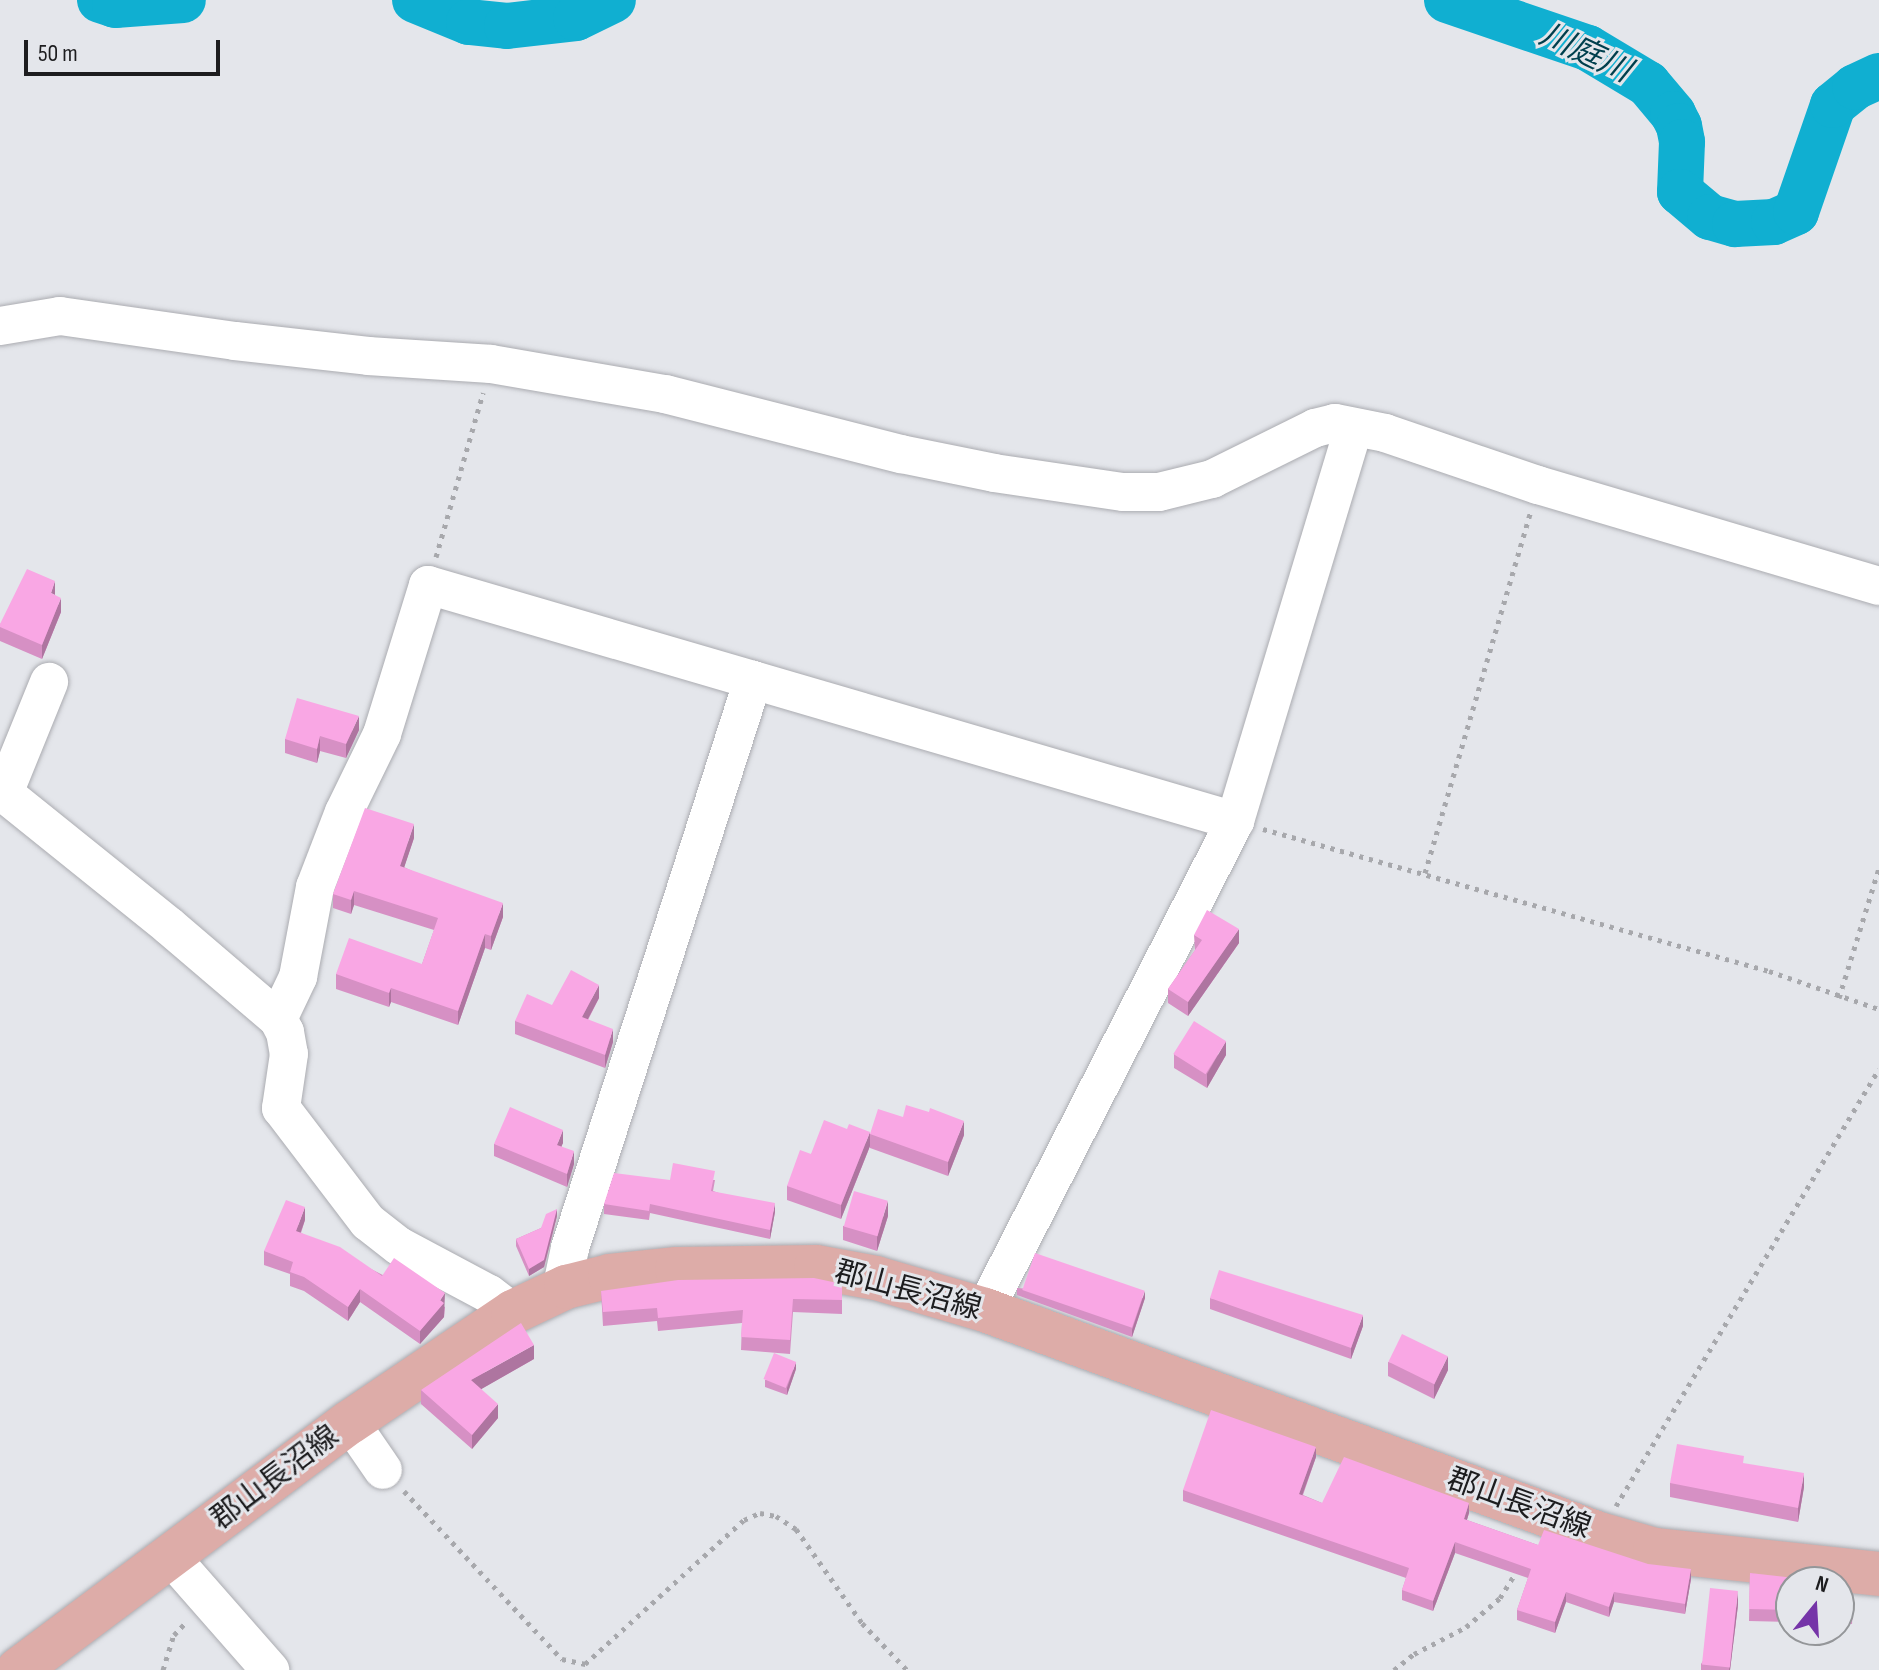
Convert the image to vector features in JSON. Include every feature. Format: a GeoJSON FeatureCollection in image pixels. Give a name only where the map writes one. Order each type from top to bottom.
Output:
{"type":"FeatureCollection","features":[{"type":"Feature","properties":{"kind":"main road","name":"郡山長沼線"},"geometry":{"type":"LineString","coordinates":[[18,1670],[350,1422],[513,1312],[566,1287],[610,1276],[677,1269],[816,1267],[876,1278],[985,1310],[1599,1534],[1655,1550],[1879,1574]]}},
{"type":"Feature","properties":{"kind":"street"},"geometry":{"type":"LineString","coordinates":[[0,326],[60,316],[368,356],[491,364],[665,394],[901,454],[994,473],[1123,492],[1183,488],[1225,473],[1315,428],[1335,423],[1385,433],[1538,485],[1879,586]]}},
{"type":"Feature","properties":{"kind":"street"},"geometry":{"type":"LineString","coordinates":[[985,1310],[1235,821],[1354,428]]}},
{"type":"Feature","properties":{"kind":"street"},"geometry":{"type":"LineString","coordinates":[[278,1019],[298,977],[308,908],[315,887],[344,812],[382,734],[428,585],[1235,821]]}},
{"type":"Feature","properties":{"kind":"street"},"geometry":{"type":"LineString","coordinates":[[566,1287],[563,1281],[570,1248],[753,680]]}},
{"type":"Feature","properties":{"kind":"street"},"geometry":{"type":"LineString","coordinates":[[49,682],[2,792],[169,926],[278,1019],[285,1032],[289,1054],[281,1108],[310,1150],[368,1222],[415,1256],[489,1294],[513,1312]]}},
{"type":"Feature","properties":{"kind":"street"},"geometry":{"type":"LineString","coordinates":[[350,1422],[383,1470]]}},
{"type":"Feature","properties":{"kind":"street"},"geometry":{"type":"LineString","coordinates":[[170,1556],[270,1670]]}},
{"type":"Feature","properties":{"kind":"path"},"geometry":{"type":"LineString","coordinates":[[428,585],[491,364]]}},
{"type":"Feature","properties":{"kind":"path"},"geometry":{"type":"LineString","coordinates":[[1425,873],[1538,485]]}},
{"type":"Feature","properties":{"kind":"path"},"geometry":{"type":"LineString","coordinates":[[1235,821],[1769,971],[1839,998],[1879,1009]]}},
{"type":"Feature","properties":{"kind":"path"},"geometry":{"type":"LineString","coordinates":[[1839,998],[1879,868]]}},
{"type":"Feature","properties":{"kind":"path"},"geometry":{"type":"LineString","coordinates":[[1599,1534],[1879,1069]]}},
{"type":"Feature","properties":{"kind":"path"},"geometry":{"type":"LineString","coordinates":[[383,1470],[562,1659],[585,1664],[744,1520],[767,1514],[796,1529],[862,1623],[907,1670]]}},
{"type":"Feature","properties":{"kind":"path"},"geometry":{"type":"LineString","coordinates":[[1394,1670],[1414,1654],[1466,1627],[1500,1598],[1521,1561]]}},
{"type":"Feature","properties":{"kind":"path"},"geometry":{"type":"LineString","coordinates":[[163,1670],[174,1635],[210,1602]]}},
{"type":"Feature","properties":{"kind":"building"},"geometry":{"type":"Polygon","coordinates":[[[27,569],[55,581],[51,593],[61,598],[42,645],[0,627],[27,569]]]}},
{"type":"Feature","properties":{"kind":"building"},"geometry":{"type":"Polygon","coordinates":[[[297,698],[359,716],[346,744],[320,736],[317,749],[285,739],[297,698]]]}},
{"type":"Feature","properties":{"kind":"building"},"geometry":{"type":"Polygon","coordinates":[[[365,808],[414,824],[400,866],[503,903],[491,936],[485,934],[458,1011],[391,988],[389,993],[336,974],[349,938],[422,964],[438,918],[354,891],[351,900],[333,894],[365,808]]]}},
{"type":"Feature","properties":{"kind":"building"},"geometry":{"type":"Polygon","coordinates":[[[1207,910],[1239,929],[1188,1002],[1168,989],[1202,940],[1194,935],[1207,910]]]}},
{"type":"Feature","properties":{"kind":"building"},"geometry":{"type":"Polygon","coordinates":[[[571,970],[599,985],[582,1017],[613,1029],[605,1055],[515,1021],[527,994],[552,1005],[571,970]]]}},
{"type":"Feature","properties":{"kind":"building"},"geometry":{"type":"Polygon","coordinates":[[[1194,1021],[1226,1041],[1206,1074],[1173,1054],[1194,1021]]]}},
{"type":"Feature","properties":{"kind":"building"},"geometry":{"type":"Polygon","coordinates":[[[906,1105],[929,1112],[930,1108],[964,1121],[948,1162],[870,1134],[878,1109],[903,1117],[906,1105]]]}},
{"type":"Feature","properties":{"kind":"building"},"geometry":{"type":"Polygon","coordinates":[[[510,1107],[563,1130],[557,1145],[574,1151],[567,1174],[494,1144],[510,1107]]]}},
{"type":"Feature","properties":{"kind":"building"},"geometry":{"type":"Polygon","coordinates":[[[824,1120],[847,1129],[849,1124],[870,1132],[841,1205],[787,1186],[800,1150],[811,1154],[824,1120]]]}},
{"type":"Feature","properties":{"kind":"building"},"geometry":{"type":"Polygon","coordinates":[[[673,1163],[715,1171],[711,1191],[775,1203],[770,1230],[650,1204],[649,1211],[604,1204],[614,1173],[670,1180],[673,1163]]]}},
{"type":"Feature","properties":{"kind":"building"},"geometry":{"type":"Polygon","coordinates":[[[854,1191],[888,1201],[877,1236],[844,1227],[854,1191]]]}},
{"type":"Feature","properties":{"kind":"building"},"geometry":{"type":"Polygon","coordinates":[[[286,1200],[305,1207],[296,1231],[340,1247],[382,1276],[394,1258],[445,1293],[440,1300],[444,1303],[420,1331],[360,1289],[348,1307],[304,1277],[290,1272],[293,1262],[264,1251],[286,1200]]]}},
{"type":"Feature","properties":{"kind":"building"},"geometry":{"type":"Polygon","coordinates":[[[557,1209],[544,1260],[529,1269],[516,1239],[541,1228],[546,1214],[557,1209]]]}},
{"type":"Feature","properties":{"kind":"building"},"geometry":{"type":"Polygon","coordinates":[[[1035,1253],[1145,1291],[1132,1328],[1022,1290],[1035,1253]]]}},
{"type":"Feature","properties":{"kind":"building"},"geometry":{"type":"Polygon","coordinates":[[[1219,1270],[1363,1315],[1351,1348],[1210,1298],[1219,1270]]]}},
{"type":"Feature","properties":{"kind":"building"},"geometry":{"type":"Polygon","coordinates":[[[814,1278],[842,1284],[842,1300],[793,1299],[790,1340],[741,1337],[743,1310],[658,1318],[657,1308],[603,1312],[601,1291],[678,1280],[814,1278]]]}},
{"type":"Feature","properties":{"kind":"building"},"geometry":{"type":"Polygon","coordinates":[[[521,1323],[534,1345],[471,1380],[498,1404],[472,1435],[421,1390],[521,1323]]]}},
{"type":"Feature","properties":{"kind":"building"},"geometry":{"type":"Polygon","coordinates":[[[1402,1334],[1448,1356],[1434,1384],[1388,1362],[1402,1334]]]}},
{"type":"Feature","properties":{"kind":"building"},"geometry":{"type":"Polygon","coordinates":[[[774,1353],[796,1362],[786,1388],[764,1379],[774,1353]]]}},
{"type":"Feature","properties":{"kind":"building"},"geometry":{"type":"Polygon","coordinates":[[[1211,1410],[1316,1447],[1299,1494],[1322,1503],[1344,1457],[1469,1503],[1464,1519],[1538,1545],[1544,1530],[1648,1564],[1691,1569],[1685,1604],[1614,1592],[1609,1607],[1566,1592],[1555,1622],[1517,1610],[1531,1569],[1455,1542],[1433,1601],[1402,1590],[1409,1568],[1183,1490],[1211,1410]]]}},
{"type":"Feature","properties":{"kind":"building"},"geometry":{"type":"Polygon","coordinates":[[[1677,1444],[1744,1456],[1743,1463],[1804,1473],[1798,1508],[1670,1483],[1677,1444]]]}},
{"type":"Feature","properties":{"kind":"building"},"geometry":{"type":"Polygon","coordinates":[[[1750,1573],[1775,1576],[1775,1610],[1749,1609],[1750,1573]]]}},
{"type":"Feature","properties":{"kind":"building"},"geometry":{"type":"Polygon","coordinates":[[[1710,1588],[1738,1591],[1730,1668],[1702,1665],[1710,1588]]]}},
{"type":"Feature","properties":{"kind":"waterway","name":"川庭川"},"geometry":{"type":"LineString","coordinates":[[100,0],[115,5],[183,0]]}},
{"type":"Feature","properties":{"kind":"waterway","name":"川庭川"},"geometry":{"type":"LineString","coordinates":[[415,0],[469,22],[507,26],[576,18],[613,0]]}},
{"type":"Feature","properties":{"kind":"waterway","name":"川庭川"},"geometry":{"type":"LineString","coordinates":[[1447,0],[1588,48],[1648,84],[1679,126],[1682,142],[1680,192],[1710,217],[1735,224],[1774,222],[1796,212],[1833,105],[1855,87],[1879,76]]}}]}
